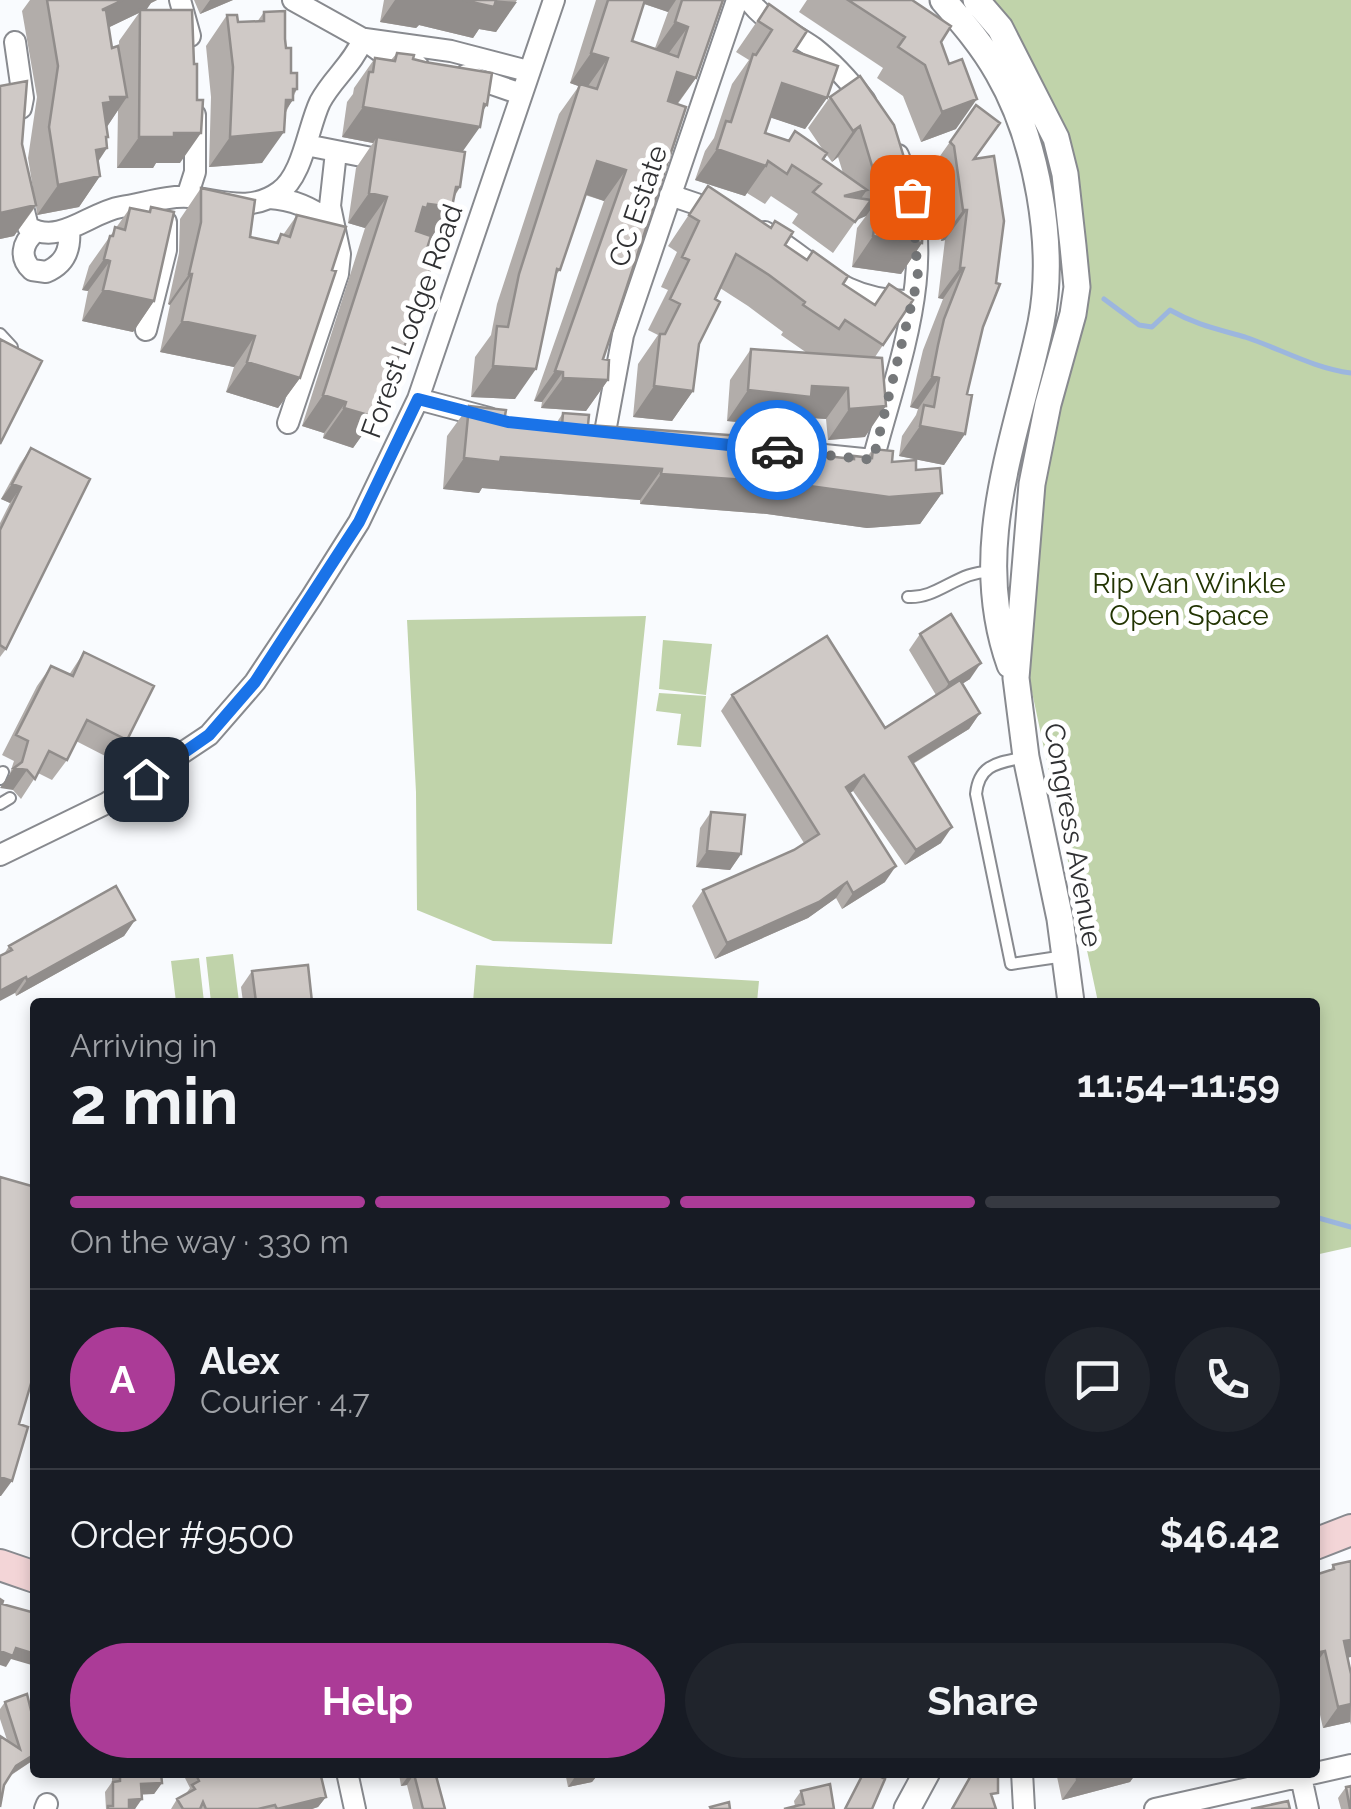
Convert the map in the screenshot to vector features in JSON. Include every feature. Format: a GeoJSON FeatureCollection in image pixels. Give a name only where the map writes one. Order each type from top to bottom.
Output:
{"type":"FeatureCollection","features":[{"type":"Feature","properties":{"kind":"main road"},"geometry":{"type":"LineString","coordinates":[[1320,1542],[1351,1530]]}},
{"type":"Feature","properties":{"kind":"main road"},"geometry":{"type":"LineString","coordinates":[[0,1565],[30,1574]]}},
{"type":"Feature","properties":{"kind":"street"},"geometry":{"type":"LineString","coordinates":[[180,0],[190,31],[191,50]]}},
{"type":"Feature","properties":{"kind":"street"},"geometry":{"type":"LineString","coordinates":[[293,0],[331,9],[392,60],[467,76],[521,94]]}},
{"type":"Feature","properties":{"kind":"street","name":"Forest Lodge Road"},"geometry":{"type":"LineString","coordinates":[[0,855],[107,803],[209,735],[255,682],[339,555],[399,444],[418,399],[554,0]]}},
{"type":"Feature","properties":{"kind":"street","name":"CC Estate"},"geometry":{"type":"LineString","coordinates":[[605,432],[623,335],[737,0]]}},
{"type":"Feature","properties":{"kind":"street"},"geometry":{"type":"LineString","coordinates":[[749,0],[764,17],[838,69],[874,112]]}},
{"type":"Feature","properties":{"kind":"street","name":"Congress Avenue"},"geometry":{"type":"LineString","coordinates":[[943,0],[998,74],[1021,123],[1038,185],[1047,265],[1041,320],[996,509],[996,572],[1000,631],[1016,678],[1026,757],[1071,998]]}},
{"type":"Feature","properties":{"kind":"street","name":"Congress Avenue"},"geometry":{"type":"LineString","coordinates":[[976,0],[1000,28],[1056,138],[1068,195],[1076,287],[1032,484],[1016,678]]}},
{"type":"Feature","properties":{"kind":"street"},"geometry":{"type":"LineString","coordinates":[[363,39],[452,51],[528,71]]}},
{"type":"Feature","properties":{"kind":"street"},"geometry":{"type":"LineString","coordinates":[[269,198],[288,184],[320,103],[352,62],[363,39]]}},
{"type":"Feature","properties":{"kind":"street"},"geometry":{"type":"LineString","coordinates":[[15,42],[23,98],[18,125]]}},
{"type":"Feature","properties":{"kind":"street"},"geometry":{"type":"LineString","coordinates":[[146,330],[176,198],[195,172],[194,89]]}},
{"type":"Feature","properties":{"kind":"street"},"geometry":{"type":"LineString","coordinates":[[720,444],[873,460],[918,278],[916,226],[903,168],[891,140]]}},
{"type":"Feature","properties":{"kind":"street"},"geometry":{"type":"LineString","coordinates":[[306,145],[407,164]]}},
{"type":"Feature","properties":{"kind":"street"},"geometry":{"type":"LineString","coordinates":[[288,424],[338,274],[340,254],[330,206],[336,152]]}},
{"type":"Feature","properties":{"kind":"street"},"geometry":{"type":"LineString","coordinates":[[17,176],[24,222],[35,232],[68,230],[107,209],[176,198],[228,205],[269,198],[306,208],[332,223]]}},
{"type":"Feature","properties":{"kind":"street"},"geometry":{"type":"LineString","coordinates":[[670,195],[742,220],[768,234],[833,283],[886,300],[914,302]]}},
{"type":"Feature","properties":{"kind":"street"},"geometry":{"type":"LineString","coordinates":[[35,232],[24,248],[24,259],[32,270],[46,272],[67,254],[68,230]]}},
{"type":"Feature","properties":{"kind":"street"},"geometry":{"type":"LineString","coordinates":[[418,399],[508,422]]}},
{"type":"Feature","properties":{"kind":"street"},"geometry":{"type":"LineString","coordinates":[[1320,1772],[1351,1765]]}},
{"type":"Feature","properties":{"kind":"street"},"geometry":{"type":"LineString","coordinates":[[348,1778],[355,1809]]}},
{"type":"Feature","properties":{"kind":"street"},"geometry":{"type":"LineString","coordinates":[[907,1809],[924,1778]]}},
{"type":"Feature","properties":{"kind":"street"},"geometry":{"type":"LineString","coordinates":[[1022,1778],[1024,1809]]}},
{"type":"Feature","properties":{"kind":"street"},"geometry":{"type":"LineString","coordinates":[[1156,1809],[1296,1778]]}},
{"type":"Feature","properties":{"kind":"street"},"geometry":{"type":"LineString","coordinates":[[1301,1778],[1308,1809]]}},
{"type":"Feature","properties":{"kind":"lane"},"geometry":{"type":"LineString","coordinates":[[0,334],[12,347]]}},
{"type":"Feature","properties":{"kind":"lane"},"geometry":{"type":"LineString","coordinates":[[908,597],[927,596],[953,579],[974,573],[996,572]]}},
{"type":"Feature","properties":{"kind":"lane"},"geometry":{"type":"LineString","coordinates":[[1026,757],[989,765],[981,773],[976,794],[1011,964],[1065,956]]}},
{"type":"Feature","properties":{"kind":"green space","name":"Rip Van Winkle Open Space"},"geometry":{"type":"Polygon","coordinates":[[[976,0],[1351,0],[1351,1247],[1320,1254],[1320,998],[1097,998],[1029,678],[1028,557],[1073,314],[1062,159],[976,0]]]}},
{"type":"Feature","properties":{"kind":"green space"},"geometry":{"type":"Polygon","coordinates":[[[646,616],[612,944],[493,941],[417,910],[416,792],[407,620],[646,616]]]}},
{"type":"Feature","properties":{"kind":"green space"},"geometry":{"type":"Polygon","coordinates":[[[663,640],[712,644],[706,695],[659,689],[663,640]]]}},
{"type":"Feature","properties":{"kind":"green space"},"geometry":{"type":"Polygon","coordinates":[[[659,693],[706,696],[701,747],[677,745],[681,714],[656,711],[659,693]]]}},
{"type":"Feature","properties":{"kind":"green space"},"geometry":{"type":"Polygon","coordinates":[[[233,954],[238,998],[211,998],[206,957],[233,954]]]}},
{"type":"Feature","properties":{"kind":"green space"},"geometry":{"type":"Polygon","coordinates":[[[199,958],[204,998],[176,998],[171,961],[199,958]]]}},
{"type":"Feature","properties":{"kind":"green space"},"geometry":{"type":"Polygon","coordinates":[[[476,965],[759,981],[757,998],[473,998],[476,965]]]}},
{"type":"Feature","properties":{"kind":"building"},"geometry":{"type":"Polygon","coordinates":[[[47,0],[123,0],[102,10],[106,10],[112,48],[118,46],[127,97],[110,97],[111,102],[103,103],[108,137],[107,148],[96,150],[100,176],[58,185],[49,127],[58,66],[47,0]]]}},
{"type":"Feature","properties":{"kind":"building"},"geometry":{"type":"Polygon","coordinates":[[[463,0],[496,0],[494,7],[463,0]]]}},
{"type":"Feature","properties":{"kind":"building"},"geometry":{"type":"Polygon","coordinates":[[[608,0],[645,0],[632,41],[678,57],[688,27],[675,22],[682,0],[723,0],[696,78],[677,72],[668,101],[686,107],[603,359],[609,360],[608,380],[563,378],[563,372],[555,371],[626,170],[597,161],[560,270],[557,269],[536,369],[493,366],[497,326],[508,327],[519,274],[580,84],[597,89],[608,58],[591,53],[608,0]]]}},
{"type":"Feature","properties":{"kind":"building"},"geometry":{"type":"Polygon","coordinates":[[[848,0],[912,0],[951,26],[941,42],[949,64],[962,59],[977,99],[942,112],[925,65],[898,47],[905,37],[848,0]]]}},
{"type":"Feature","properties":{"kind":"building"},"geometry":{"type":"Polygon","coordinates":[[[769,4],[807,31],[794,51],[838,66],[827,98],[782,83],[765,133],[789,141],[795,131],[827,153],[823,159],[867,190],[844,196],[871,200],[855,222],[813,192],[821,184],[792,165],[787,174],[768,161],[766,166],[717,149],[726,121],[731,122],[753,54],[772,30],[758,21],[769,4]]]}},
{"type":"Feature","properties":{"kind":"building"},"geometry":{"type":"Polygon","coordinates":[[[140,10],[192,10],[197,100],[203,100],[201,133],[139,137],[140,10]]]}},
{"type":"Feature","properties":{"kind":"building"},"geometry":{"type":"Polygon","coordinates":[[[285,11],[286,48],[291,48],[291,73],[297,73],[297,89],[293,89],[293,100],[286,100],[284,132],[230,137],[233,67],[227,15],[237,15],[238,22],[264,21],[264,12],[285,11]]]}},
{"type":"Feature","properties":{"kind":"building"},"geometry":{"type":"Polygon","coordinates":[[[397,53],[414,55],[413,59],[425,62],[492,73],[480,127],[363,107],[375,58],[395,61],[397,53]]]}},
{"type":"Feature","properties":{"kind":"building"},"geometry":{"type":"Polygon","coordinates":[[[860,76],[894,125],[910,177],[879,189],[860,126],[853,131],[830,97],[860,76]]]}},
{"type":"Feature","properties":{"kind":"building"},"geometry":{"type":"Polygon","coordinates":[[[27,81],[22,144],[36,205],[0,213],[0,86],[27,81]]]}},
{"type":"Feature","properties":{"kind":"building"},"geometry":{"type":"Polygon","coordinates":[[[976,105],[1000,123],[974,159],[994,156],[1004,221],[996,283],[1000,284],[983,327],[967,394],[972,395],[965,434],[920,426],[924,405],[934,407],[939,378],[932,376],[938,345],[964,268],[960,268],[967,210],[963,210],[954,146],[950,142],[976,105]]]}},
{"type":"Feature","properties":{"kind":"building"},"geometry":{"type":"Polygon","coordinates":[[[377,137],[465,152],[460,187],[456,187],[452,207],[423,207],[416,231],[431,236],[424,258],[433,261],[403,351],[394,371],[389,369],[375,417],[344,408],[346,402],[323,395],[387,197],[369,193],[377,137]]]}},
{"type":"Feature","properties":{"kind":"building"},"geometry":{"type":"Polygon","coordinates":[[[708,186],[771,228],[775,221],[793,232],[785,245],[807,260],[813,251],[848,276],[843,284],[875,305],[889,284],[913,300],[883,345],[845,320],[839,329],[736,254],[715,299],[720,302],[699,344],[693,391],[654,386],[660,334],[665,334],[680,304],[670,299],[689,260],[682,257],[699,221],[689,215],[708,186]]]}},
{"type":"Feature","properties":{"kind":"building"},"geometry":{"type":"Polygon","coordinates":[[[201,188],[255,200],[250,237],[278,243],[281,234],[290,237],[297,215],[346,227],[332,270],[336,271],[300,378],[247,362],[255,336],[182,321],[201,222],[201,188]]]}},
{"type":"Feature","properties":{"kind":"building"},"geometry":{"type":"Polygon","coordinates":[[[879,198],[924,207],[922,243],[873,236],[879,198]]]}},
{"type":"Feature","properties":{"kind":"building"},"geometry":{"type":"Polygon","coordinates":[[[151,207],[174,212],[154,301],[103,290],[110,261],[104,259],[115,227],[125,230],[130,208],[150,212],[151,207]]]}},
{"type":"Feature","properties":{"kind":"building"},"geometry":{"type":"Polygon","coordinates":[[[0,339],[42,361],[0,444],[0,339]]]}},
{"type":"Feature","properties":{"kind":"building"},"geometry":{"type":"Polygon","coordinates":[[[751,349],[882,358],[886,406],[849,409],[848,388],[812,386],[811,397],[748,390],[751,349]]]}},
{"type":"Feature","properties":{"kind":"building"},"geometry":{"type":"Polygon","coordinates":[[[469,406],[506,410],[504,421],[562,426],[563,413],[589,415],[588,425],[772,438],[770,452],[798,455],[800,439],[818,441],[816,455],[854,459],[872,458],[873,449],[893,451],[892,462],[916,460],[916,470],[940,468],[942,493],[889,497],[788,483],[661,474],[662,469],[501,457],[500,462],[464,458],[469,406]]]}},
{"type":"Feature","properties":{"kind":"building"},"geometry":{"type":"Polygon","coordinates":[[[31,448],[90,479],[6,649],[0,645],[0,530],[21,487],[12,484],[31,448]]]}},
{"type":"Feature","properties":{"kind":"building"},"geometry":{"type":"Polygon","coordinates":[[[951,614],[981,663],[949,683],[920,634],[951,614]]]}},
{"type":"Feature","properties":{"kind":"building"},"geometry":{"type":"Polygon","coordinates":[[[827,636],[885,728],[960,680],[980,713],[909,757],[952,827],[916,850],[864,775],[846,787],[896,866],[853,893],[847,882],[819,902],[727,943],[703,890],[794,850],[819,834],[732,695],[827,636]]]}},
{"type":"Feature","properties":{"kind":"building"},"geometry":{"type":"Polygon","coordinates":[[[84,652],[154,686],[127,740],[87,720],[67,760],[49,751],[35,779],[27,770],[14,768],[22,762],[28,741],[16,735],[51,666],[73,676],[84,652]]]}},
{"type":"Feature","properties":{"kind":"building"},"geometry":{"type":"Polygon","coordinates":[[[711,812],[745,815],[741,854],[707,851],[711,812]]]}},
{"type":"Feature","properties":{"kind":"building"},"geometry":{"type":"Polygon","coordinates":[[[116,886],[135,920],[0,991],[0,956],[12,950],[9,946],[116,886]]]}},
{"type":"Feature","properties":{"kind":"building"},"geometry":{"type":"Polygon","coordinates":[[[308,965],[312,998],[255,998],[252,971],[308,965]]]}},
{"type":"Feature","properties":{"kind":"building"},"geometry":{"type":"Polygon","coordinates":[[[0,1177],[30,1186],[30,1387],[19,1424],[28,1427],[12,1481],[0,1477],[0,1177]]]}},
{"type":"Feature","properties":{"kind":"building"},"geometry":{"type":"Polygon","coordinates":[[[1351,1561],[1351,1640],[1344,1641],[1351,1674],[1351,1704],[1338,1707],[1325,1651],[1320,1652],[1320,1573],[1334,1569],[1333,1565],[1351,1561]]]}},
{"type":"Feature","properties":{"kind":"building"},"geometry":{"type":"Polygon","coordinates":[[[0,1599],[2,1604],[30,1612],[30,1652],[16,1648],[13,1656],[0,1651],[0,1599]]]}},
{"type":"Feature","properties":{"kind":"building"},"geometry":{"type":"Polygon","coordinates":[[[27,1694],[30,1757],[16,1766],[4,1785],[0,1807],[0,1736],[20,1749],[5,1702],[27,1694]]]}},
{"type":"Feature","properties":{"kind":"building"},"geometry":{"type":"Polygon","coordinates":[[[162,1778],[162,1783],[141,1784],[142,1799],[129,1800],[129,1809],[108,1809],[113,1806],[113,1782],[162,1778]]]}},
{"type":"Feature","properties":{"kind":"building"},"geometry":{"type":"Polygon","coordinates":[[[198,1778],[321,1778],[326,1797],[277,1809],[275,1805],[258,1809],[206,1809],[203,1802],[200,1809],[183,1809],[177,1799],[195,1789],[192,1785],[198,1778]]]}},
{"type":"Feature","properties":{"kind":"building"},"geometry":{"type":"Polygon","coordinates":[[[415,1778],[437,1778],[445,1809],[423,1809],[415,1778]]]}},
{"type":"Feature","properties":{"kind":"building"},"geometry":{"type":"Polygon","coordinates":[[[861,1778],[885,1779],[872,1809],[845,1809],[861,1778]]]}},
{"type":"Feature","properties":{"kind":"building"},"geometry":{"type":"Polygon","coordinates":[[[970,1778],[998,1778],[998,1793],[991,1794],[996,1809],[952,1809],[970,1778]]]}},
{"type":"Feature","properties":{"kind":"building"},"geometry":{"type":"Polygon","coordinates":[[[830,1784],[834,1809],[784,1809],[804,1804],[801,1791],[830,1784]]]}},
{"type":"Feature","properties":{"kind":"building"},"geometry":{"type":"Polygon","coordinates":[[[1351,1786],[1351,1809],[1350,1809],[1346,1787],[1351,1786]]]}},
{"type":"Feature","properties":{"kind":"building"},"geometry":{"type":"Polygon","coordinates":[[[1288,1801],[1290,1809],[1251,1809],[1288,1801]]]}},
{"type":"Feature","properties":{"kind":"building"},"geometry":{"type":"Polygon","coordinates":[[[729,1802],[730,1809],[710,1807],[729,1802]]]}},
{"type":"Feature","properties":{"kind":"waterway"},"geometry":{"type":"LineString","coordinates":[[1104,299],[1139,325],[1152,327],[1170,310],[1310,363],[1351,373]]}},
{"type":"Feature","properties":{"kind":"waterway"},"geometry":{"type":"LineString","coordinates":[[1320,1218],[1351,1227]]}},
{"type":"Feature","properties":{"kind":"way so far"},"geometry":{"type":"LineString","coordinates":[[777,450],[873,460],[918,278],[912,197]]}},
{"type":"Feature","properties":{"kind":"route"},"geometry":{"type":"LineString","coordinates":[[146,779],[209,735],[255,682],[359,522],[418,399],[508,422],[777,450]]}}]}
